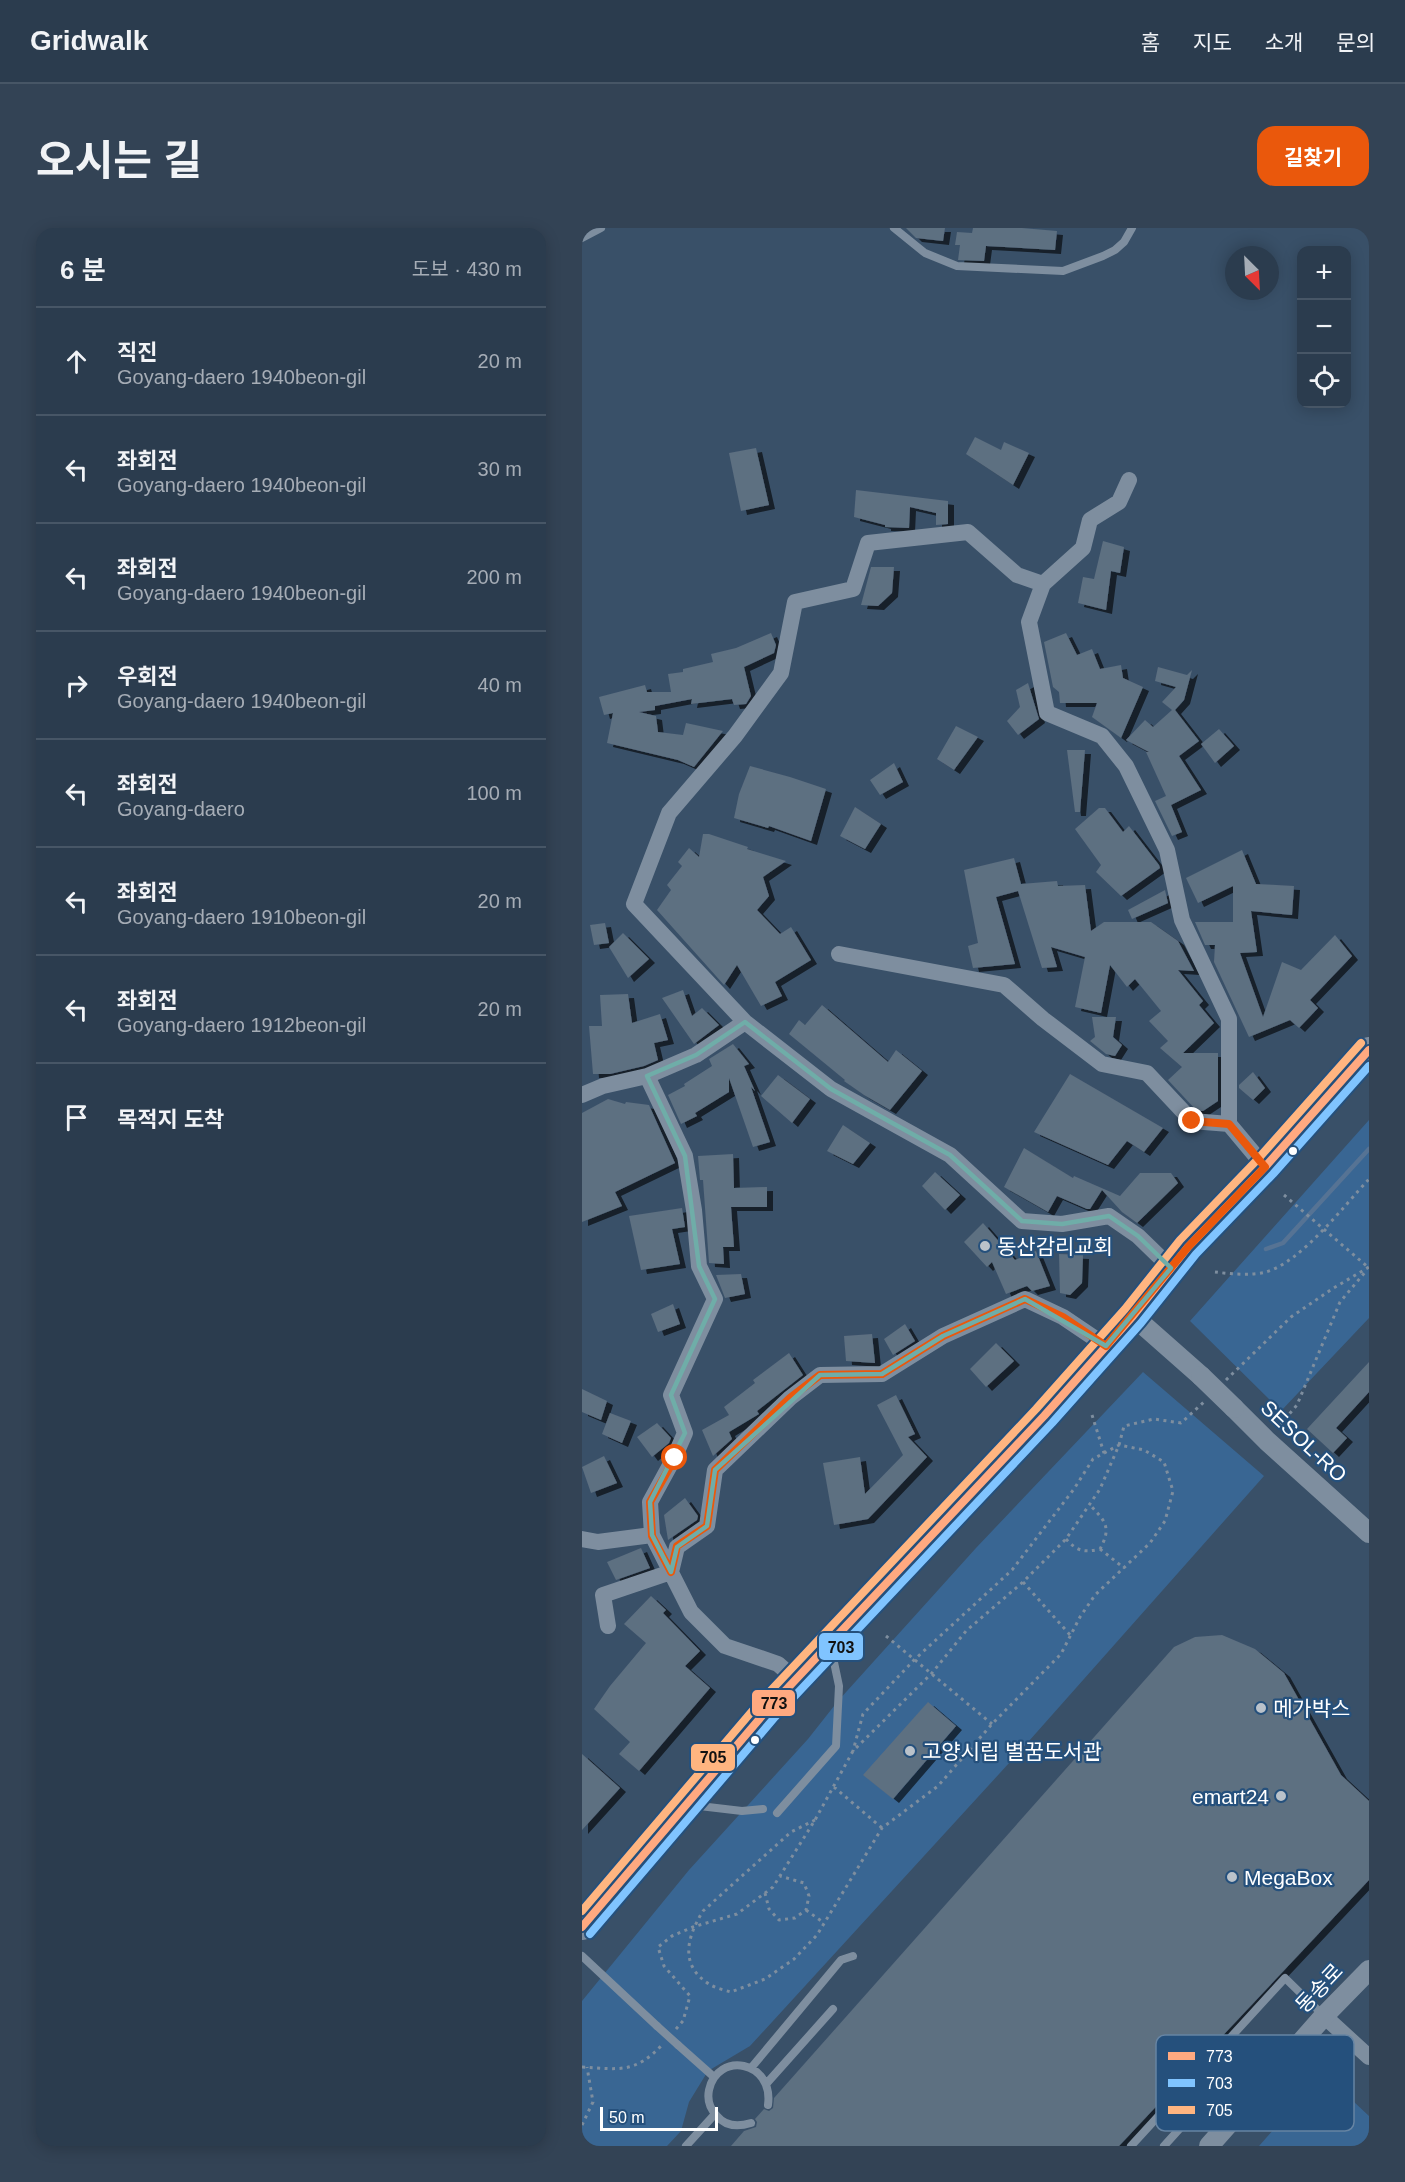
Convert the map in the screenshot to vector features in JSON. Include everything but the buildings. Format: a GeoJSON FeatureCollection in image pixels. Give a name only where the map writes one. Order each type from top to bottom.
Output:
{"type":"FeatureCollection","features":[{"type":"Feature","properties":{"kind":"main road"},"geometry":{"type":"LineString","coordinates":[[582,1927],[795,1679],[1044,1416],[1133,1316],[1188,1247],[1265,1167],[1369,1050]]}},
{"type":"Feature","properties":{"kind":"street"},"geometry":{"type":"LineString","coordinates":[[1129,480],[1119,502],[1089,520],[1083,548],[1043,584],[1029,622],[1047,713],[1102,736],[1126,766],[1167,850],[1182,920],[1229,1019],[1229,1124],[1265,1167]]}},
{"type":"Feature","properties":{"kind":"street"},"geometry":{"type":"LineString","coordinates":[[1043,584],[1017,575],[968,532],[868,543],[853,589],[795,602],[781,673],[735,736],[669,813],[634,904],[745,1022],[831,1089],[950,1155],[1022,1221],[1062,1224],[1109,1216],[1138,1236],[1171,1268]]}},
{"type":"Feature","properties":{"kind":"street"},"geometry":{"type":"LineString","coordinates":[[839,954],[1004,985],[1043,1019],[1102,1064],[1147,1073],[1192,1121],[1229,1124]]}},
{"type":"Feature","properties":{"kind":"street"},"geometry":{"type":"LineString","coordinates":[[582,1095],[603,1086],[647,1076],[696,1055],[745,1022]]}},
{"type":"Feature","properties":{"kind":"street"},"geometry":{"type":"LineString","coordinates":[[647,1076],[685,1156],[694,1210],[699,1266],[715,1299],[671,1395],[685,1433],[675,1458],[650,1502],[652,1536],[692,1611],[725,1646],[778,1664],[795,1679]]}},
{"type":"Feature","properties":{"kind":"street"},"geometry":{"type":"LineString","coordinates":[[671,1572],[677,1546],[707,1526],[715,1470],[790,1398],[820,1375],[882,1374],[943,1336],[1025,1299],[1063,1317],[1106,1346]]}},
{"type":"Feature","properties":{"kind":"street","name":"SESOL-RO"},"geometry":{"type":"LineString","coordinates":[[1133,1316],[1201,1376],[1266,1441],[1369,1533]]}},
{"type":"Feature","properties":{"kind":"street"},"geometry":{"type":"LineString","coordinates":[[582,1539],[598,1542],[652,1536]]}},
{"type":"Feature","properties":{"kind":"street"},"geometry":{"type":"LineString","coordinates":[[608,1626],[603,1595],[671,1572]]}},
{"type":"Feature","properties":{"kind":"street","name":"동송로"},"geometry":{"type":"LineString","coordinates":[[1307,2035],[1369,1970]]}},
{"type":"Feature","properties":{"kind":"street"},"geometry":{"type":"LineString","coordinates":[[1324,2016],[1345,2035]]}},
{"type":"Feature","properties":{"kind":"street"},"geometry":{"type":"LineString","coordinates":[[1354,2043],[1369,2057]]}},
{"type":"Feature","properties":{"kind":"street","name":"동송로"},"geometry":{"type":"LineString","coordinates":[[1209,2146],[1222,2131]]}},
{"type":"Feature","properties":{"kind":"lane"},"geometry":{"type":"LineString","coordinates":[[582,238],[601,228]]}},
{"type":"Feature","properties":{"kind":"lane"},"geometry":{"type":"LineString","coordinates":[[894,228],[925,253],[957,266],[1062,271],[1115,250],[1124,242],[1132,228]]}},
{"type":"Feature","properties":{"kind":"lane"},"geometry":{"type":"LineString","coordinates":[[777,1813],[836,1746],[839,1686],[830,1642]]}},
{"type":"Feature","properties":{"kind":"lane"},"geometry":{"type":"LineString","coordinates":[[685,1805],[742,1811],[763,1809]]}},
{"type":"Feature","properties":{"kind":"lane"},"geometry":{"type":"LineString","coordinates":[[582,1956],[714,2078]]}},
{"type":"Feature","properties":{"kind":"lane"},"geometry":{"type":"LineString","coordinates":[[752,2068],[841,1960],[853,1956]]}},
{"type":"Feature","properties":{"kind":"lane"},"geometry":{"type":"LineString","coordinates":[[1233,2035],[1285,1978],[1324,2016]]}},
{"type":"Feature","properties":{"kind":"lane"},"geometry":{"type":"LineString","coordinates":[[766,2083],[833,2009]]}},
{"type":"Feature","properties":{"kind":"lane"},"geometry":{"type":"LineString","coordinates":[[751,2123],[741,2126],[731,2125],[722,2121],[715,2114],[708,2096],[714,2078],[725,2068],[737,2065],[752,2068],[763,2077],[766,2083],[768,2105]]}},
{"type":"Feature","properties":{"kind":"lane"},"geometry":{"type":"LineString","coordinates":[[686,2146],[715,2114]]}},
{"type":"Feature","properties":{"kind":"lane"},"geometry":{"type":"LineString","coordinates":[[1131,2146],[1156,2119]]}},
{"type":"Feature","properties":{"kind":"lane"},"geometry":{"type":"LineString","coordinates":[[1164,2146],[1178,2131]]}},
{"type":"Feature","properties":{"kind":"path"},"geometry":{"type":"LineString","coordinates":[[1215,1272],[1234,1274],[1266,1272],[1293,1259],[1369,1179]]}},
{"type":"Feature","properties":{"kind":"path"},"geometry":{"type":"LineString","coordinates":[[1284,1195],[1369,1267]]}},
{"type":"Feature","properties":{"kind":"path"},"geometry":{"type":"LineString","coordinates":[[1222,1384],[1292,1317],[1332,1288],[1369,1267]]}},
{"type":"Feature","properties":{"kind":"path"},"geometry":{"type":"LineString","coordinates":[[1280,1425],[1297,1405],[1340,1302],[1369,1267]]}},
{"type":"Feature","properties":{"kind":"path"},"geometry":{"type":"LineString","coordinates":[[853,1751],[932,1673],[966,1631],[1023,1582],[1066,1539],[1100,1489],[1119,1446],[1124,1426],[1154,1419],[1181,1423],[1208,1399]]}},
{"type":"Feature","properties":{"kind":"path"},"geometry":{"type":"LineString","coordinates":[[1092,1415],[1104,1453]]}},
{"type":"Feature","properties":{"kind":"path"},"geometry":{"type":"LineString","coordinates":[[693,1928],[737,1914],[773,1887],[815,1820],[834,1788],[853,1751],[863,1714],[914,1660],[1012,1570],[1074,1490],[1093,1459],[1119,1446],[1144,1450],[1164,1462],[1173,1491],[1165,1521],[1150,1544],[1095,1595],[1060,1654],[992,1724],[938,1786],[882,1828],[817,1935],[794,1959],[765,1979],[731,1992],[709,1984],[690,1966],[688,1949],[693,1928],[703,1911],[791,1832],[815,1820]]}},
{"type":"Feature","properties":{"kind":"path"},"geometry":{"type":"LineString","coordinates":[[1066,1539],[1076,1550],[1088,1552],[1100,1549],[1107,1536],[1106,1526],[1089,1504]]}},
{"type":"Feature","properties":{"kind":"path"},"geometry":{"type":"LineString","coordinates":[[1100,1549],[1124,1568]]}},
{"type":"Feature","properties":{"kind":"path"},"geometry":{"type":"LineString","coordinates":[[1023,1582],[1071,1636]]}},
{"type":"Feature","properties":{"kind":"path"},"geometry":{"type":"LineString","coordinates":[[886,1636],[992,1724]]}},
{"type":"Feature","properties":{"kind":"path"},"geometry":{"type":"LineString","coordinates":[[834,1788],[882,1828]]}},
{"type":"Feature","properties":{"kind":"path"},"geometry":{"type":"LineString","coordinates":[[765,1893],[769,1909],[779,1920],[795,1918],[806,1910],[809,1896],[804,1883],[780,1876]]}},
{"type":"Feature","properties":{"kind":"path"},"geometry":{"type":"LineString","coordinates":[[806,1910],[824,1923]]}},
{"type":"Feature","properties":{"kind":"path"},"geometry":{"type":"LineString","coordinates":[[582,2125],[592,2102],[587,2067]]}},
{"type":"Feature","properties":{"kind":"highlighted area"},"geometry":{"type":"Polygon","coordinates":[[[745,1022],[831,1089],[950,1155],[1022,1221],[1062,1224],[1109,1216],[1138,1236],[1171,1268],[1106,1346],[1025,1299],[943,1336],[882,1374],[820,1375],[715,1470],[707,1526],[677,1547],[671,1572],[652,1535],[650,1502],[685,1433],[671,1395],[715,1299],[699,1266],[685,1156],[647,1076],[696,1055],[745,1022]]]}},
{"type":"Feature","properties":{"kind":"shaded area"},"geometry":{"type":"Polygon","coordinates":[[[1369,1120],[1369,1318],[1281,1411],[1190,1321],[1369,1120]]]}},
{"type":"Feature","properties":{"kind":"shaded area"},"geometry":{"type":"Polygon","coordinates":[[[1143,1372],[1264,1476],[1021,1750],[750,2046],[708,2071],[689,2102],[681,2131],[667,2146],[582,2146],[582,2001],[689,1870],[808,1739],[838,1701],[976,1548],[1143,1372]]]}},
{"type":"Feature","properties":{"kind":"shaded area"},"geometry":{"type":"Polygon","coordinates":[[[1354,2102],[1369,2116],[1369,2146],[1259,2146],[1272,2131],[1354,2131],[1354,2102]]]}},
{"type":"Feature","properties":{"kind":"waterway"},"geometry":{"type":"LineString","coordinates":[[1266,1249],[1283,1243],[1369,1149]]}},
{"type":"Feature","properties":{"kind":"transit line","name":"705"},"geometry":{"type":"LineString","coordinates":[[582,1911],[759,1703],[1036,1409],[1125,1309],[1180,1240],[1257,1160],[1361,1043]]}},
{"type":"Feature","properties":{"kind":"transit line","name":"773"},"geometry":{"type":"LineString","coordinates":[[582,1927],[767,1710],[1044,1416],[1133,1316],[1188,1247],[1265,1167],[1369,1050]]}},
{"type":"Feature","properties":{"kind":"transit line","name":"703"},"geometry":{"type":"LineString","coordinates":[[590,1934],[775,1717],[1052,1423],[1141,1323],[1196,1254],[1273,1174],[1369,1066]]}},
{"type":"Feature","properties":{"kind":"place","name":"동산감리교회"},"geometry":{"type":"Point","coordinates":[985,1246]}},
{"type":"Feature","properties":{"kind":"place","name":"메가박스"},"geometry":{"type":"Point","coordinates":[1261,1708]}},
{"type":"Feature","properties":{"kind":"place","name":"고양시립 별꿈도서관"},"geometry":{"type":"Point","coordinates":[910,1751]}},
{"type":"Feature","properties":{"kind":"place","name":"emart24"},"geometry":{"type":"Point","coordinates":[1281,1796]}},
{"type":"Feature","properties":{"kind":"place","name":"MegaBox"},"geometry":{"type":"Point","coordinates":[1232,1877]}},
{"type":"Feature","properties":{"kind":"route"},"geometry":{"type":"LineString","coordinates":[[675,1458],[650,1502],[652,1536],[671,1572],[677,1546],[707,1526],[715,1470],[790,1398],[820,1375],[882,1374],[943,1336],[1025,1299],[1063,1317],[1106,1346],[1188,1247],[1265,1167],[1229,1124],[1192,1121]]}}]}
